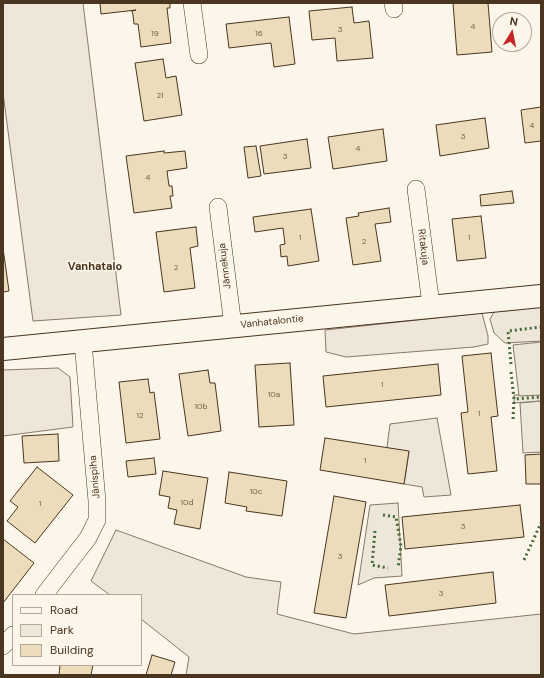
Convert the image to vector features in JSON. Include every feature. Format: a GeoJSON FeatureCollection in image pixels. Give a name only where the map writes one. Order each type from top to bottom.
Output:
{"type":"FeatureCollection","features":[{"type":"Feature","properties":{"kind":"street"},"geometry":{"type":"LineString","coordinates":[[192,3],[199,55]]}},
{"type":"Feature","properties":{"kind":"street","name":"Ritakuja"},"geometry":{"type":"LineString","coordinates":[[416,189],[431,305]]}},
{"type":"Feature","properties":{"kind":"street","name":"Jännekuja"},"geometry":{"type":"LineString","coordinates":[[218,207],[233,326]]}},
{"type":"Feature","properties":{"kind":"street","name":"Vanhatalontie"},"geometry":{"type":"LineString","coordinates":[[3,348],[83,342],[431,305],[541,296]]}},
{"type":"Feature","properties":{"kind":"street","name":"Jänispiha"},"geometry":{"type":"LineString","coordinates":[[45,594],[88,538],[97,520],[97,501],[83,342]]}},
{"type":"Feature","properties":{"kind":"street"},"geometry":{"type":"LineString","coordinates":[[3,646],[12,636]]}},
{"type":"Feature","properties":{"kind":"green space"},"geometry":{"type":"Polygon","coordinates":[[[3,3],[83,3],[121,315],[33,321],[3,93],[3,3]]]}},
{"type":"Feature","properties":{"kind":"green space"},"geometry":{"type":"Polygon","coordinates":[[[541,307],[541,341],[505,343],[494,333],[490,319],[494,312],[541,307]]]}},
{"type":"Feature","properties":{"kind":"green space"},"geometry":{"type":"Polygon","coordinates":[[[482,313],[488,336],[488,344],[474,347],[346,357],[326,352],[325,330],[482,313]]]}},
{"type":"Feature","properties":{"kind":"green space"},"geometry":{"type":"Polygon","coordinates":[[[58,368],[70,377],[73,427],[3,436],[3,370],[58,368]]]}},
{"type":"Feature","properties":{"kind":"green space"},"geometry":{"type":"Polygon","coordinates":[[[541,394],[541,401],[514,403],[514,395],[541,394]]]}},
{"type":"Feature","properties":{"kind":"green space"},"geometry":{"type":"Polygon","coordinates":[[[116,530],[246,577],[281,582],[277,614],[354,634],[541,614],[541,675],[186,675],[189,657],[142,620],[142,594],[109,594],[91,581],[116,530]]]}},
{"type":"Feature","properties":{"kind":"shaded area"},"geometry":{"type":"Polygon","coordinates":[[[541,342],[541,395],[519,396],[513,345],[541,342]]]}},
{"type":"Feature","properties":{"kind":"shaded area"},"geometry":{"type":"Polygon","coordinates":[[[541,401],[541,452],[523,453],[520,403],[541,401]]]}},
{"type":"Feature","properties":{"kind":"shaded area"},"geometry":{"type":"Polygon","coordinates":[[[437,418],[451,495],[424,497],[422,487],[404,484],[409,452],[387,448],[390,424],[437,418]]]}},
{"type":"Feature","properties":{"kind":"shaded area"},"geometry":{"type":"Polygon","coordinates":[[[398,503],[402,576],[374,578],[358,585],[370,505],[398,503]]]}},
{"type":"Feature","properties":{"kind":"building"},"geometry":{"type":"Polygon","coordinates":[[[100,3],[170,3],[170,8],[167,8],[171,43],[141,47],[138,24],[134,24],[132,11],[136,10],[101,14],[100,3]]]}},
{"type":"Feature","properties":{"kind":"building"},"geometry":{"type":"Polygon","coordinates":[[[453,3],[488,3],[492,52],[457,55],[453,3]]]}},
{"type":"Feature","properties":{"kind":"building"},"geometry":{"type":"Polygon","coordinates":[[[352,7],[354,23],[369,21],[373,58],[337,61],[335,38],[312,40],[309,11],[352,7]]]}},
{"type":"Feature","properties":{"kind":"building"},"geometry":{"type":"Polygon","coordinates":[[[289,17],[295,64],[274,67],[271,43],[229,48],[226,24],[289,17]]]}},
{"type":"Feature","properties":{"kind":"building"},"geometry":{"type":"Polygon","coordinates":[[[163,59],[166,78],[176,76],[182,115],[144,121],[135,63],[163,59]]]}},
{"type":"Feature","properties":{"kind":"building"},"geometry":{"type":"Polygon","coordinates":[[[541,107],[541,141],[525,143],[521,110],[541,107]]]}},
{"type":"Feature","properties":{"kind":"building"},"geometry":{"type":"Polygon","coordinates":[[[485,118],[489,148],[440,156],[436,125],[485,118]]]}},
{"type":"Feature","properties":{"kind":"building"},"geometry":{"type":"Polygon","coordinates":[[[383,129],[387,161],[333,169],[328,137],[383,129]]]}},
{"type":"Feature","properties":{"kind":"building"},"geometry":{"type":"Polygon","coordinates":[[[307,139],[311,168],[264,174],[260,146],[307,139]]]}},
{"type":"Feature","properties":{"kind":"building"},"geometry":{"type":"Polygon","coordinates":[[[256,146],[261,176],[248,178],[244,147],[256,146]]]}},
{"type":"Feature","properties":{"kind":"building"},"geometry":{"type":"Polygon","coordinates":[[[164,151],[164,153],[185,151],[187,168],[167,171],[169,186],[172,186],[173,196],[170,196],[172,208],[134,213],[126,156],[164,151]]]}},
{"type":"Feature","properties":{"kind":"building"},"geometry":{"type":"Polygon","coordinates":[[[512,191],[514,203],[481,206],[480,195],[512,191]]]}},
{"type":"Feature","properties":{"kind":"building"},"geometry":{"type":"Polygon","coordinates":[[[389,208],[391,222],[375,224],[381,261],[353,265],[346,218],[359,216],[358,213],[389,208]]]}},
{"type":"Feature","properties":{"kind":"building"},"geometry":{"type":"Polygon","coordinates":[[[311,209],[319,261],[288,266],[287,256],[281,257],[280,245],[285,244],[283,228],[255,232],[253,217],[311,209]]]}},
{"type":"Feature","properties":{"kind":"building"},"geometry":{"type":"Polygon","coordinates":[[[481,216],[486,258],[457,261],[452,219],[481,216]]]}},
{"type":"Feature","properties":{"kind":"building"},"geometry":{"type":"Polygon","coordinates":[[[196,227],[198,246],[190,248],[195,288],[164,292],[156,232],[196,227]]]}},
{"type":"Feature","properties":{"kind":"building"},"geometry":{"type":"Polygon","coordinates":[[[3,248],[9,291],[3,292],[3,248]]]}},
{"type":"Feature","properties":{"kind":"building"},"geometry":{"type":"Polygon","coordinates":[[[491,353],[498,416],[491,417],[497,471],[468,474],[461,413],[468,412],[462,356],[491,353]]]}},
{"type":"Feature","properties":{"kind":"building"},"geometry":{"type":"Polygon","coordinates":[[[290,363],[294,425],[259,427],[255,365],[290,363]]]}},
{"type":"Feature","properties":{"kind":"building"},"geometry":{"type":"Polygon","coordinates":[[[438,364],[441,395],[326,407],[323,376],[438,364]]]}},
{"type":"Feature","properties":{"kind":"building"},"geometry":{"type":"Polygon","coordinates":[[[208,370],[210,383],[215,383],[221,431],[188,436],[179,374],[208,370]]]}},
{"type":"Feature","properties":{"kind":"building"},"geometry":{"type":"Polygon","coordinates":[[[148,379],[150,393],[154,392],[160,439],[126,443],[119,382],[148,379]]]}},
{"type":"Feature","properties":{"kind":"building"},"geometry":{"type":"Polygon","coordinates":[[[58,434],[59,461],[24,463],[22,436],[58,434]]]}},
{"type":"Feature","properties":{"kind":"building"},"geometry":{"type":"Polygon","coordinates":[[[325,438],[409,451],[404,484],[320,470],[325,438]]]}},
{"type":"Feature","properties":{"kind":"building"},"geometry":{"type":"Polygon","coordinates":[[[541,454],[541,484],[526,484],[525,455],[541,454]]]}},
{"type":"Feature","properties":{"kind":"building"},"geometry":{"type":"Polygon","coordinates":[[[154,458],[156,474],[128,477],[126,461],[154,458]]]}},
{"type":"Feature","properties":{"kind":"building"},"geometry":{"type":"Polygon","coordinates":[[[37,467],[73,495],[35,543],[7,521],[18,507],[10,501],[37,467]]]}},
{"type":"Feature","properties":{"kind":"building"},"geometry":{"type":"Polygon","coordinates":[[[163,471],[208,478],[200,529],[174,524],[177,510],[168,508],[170,497],[159,495],[163,471]]]}},
{"type":"Feature","properties":{"kind":"building"},"geometry":{"type":"Polygon","coordinates":[[[229,472],[287,481],[282,516],[246,511],[247,507],[225,503],[229,472]]]}},
{"type":"Feature","properties":{"kind":"building"},"geometry":{"type":"Polygon","coordinates":[[[334,496],[366,502],[346,618],[314,613],[334,496]]]}},
{"type":"Feature","properties":{"kind":"building"},"geometry":{"type":"Polygon","coordinates":[[[520,505],[524,537],[405,549],[402,517],[520,505]]]}},
{"type":"Feature","properties":{"kind":"building"},"geometry":{"type":"Polygon","coordinates":[[[3,539],[34,563],[3,603],[3,539]]]}},
{"type":"Feature","properties":{"kind":"building"},"geometry":{"type":"Polygon","coordinates":[[[493,572],[496,603],[389,616],[385,585],[493,572]]]}},
{"type":"Feature","properties":{"kind":"building"},"geometry":{"type":"Polygon","coordinates":[[[152,655],[175,662],[171,675],[146,675],[152,655]]]}},
{"type":"Feature","properties":{"kind":"building"},"geometry":{"type":"Polygon","coordinates":[[[60,666],[93,666],[91,675],[59,675],[60,666]]]}},
{"type":"Feature","properties":{"kind":"hedge"},"geometry":{"type":"LineString","coordinates":[[511,364],[508,331],[541,327]]}},
{"type":"Feature","properties":{"kind":"hedge"},"geometry":{"type":"LineString","coordinates":[[511,372],[514,399],[541,397]]}},
{"type":"Feature","properties":{"kind":"hedge"},"geometry":{"type":"LineString","coordinates":[[513,419],[514,399]]}},
{"type":"Feature","properties":{"kind":"hedge"},"geometry":{"type":"LineString","coordinates":[[383,515],[396,517],[401,546],[398,568]]}},
{"type":"Feature","properties":{"kind":"hedge"},"geometry":{"type":"LineString","coordinates":[[524,560],[541,523]]}},
{"type":"Feature","properties":{"kind":"hedge"},"geometry":{"type":"LineString","coordinates":[[375,531],[372,565],[388,568]]}},
{"type":"Feature","properties":{"kind":"district","name":"Vanhatalo"},"geometry":{"type":"Point","coordinates":[95,267]}}]}
